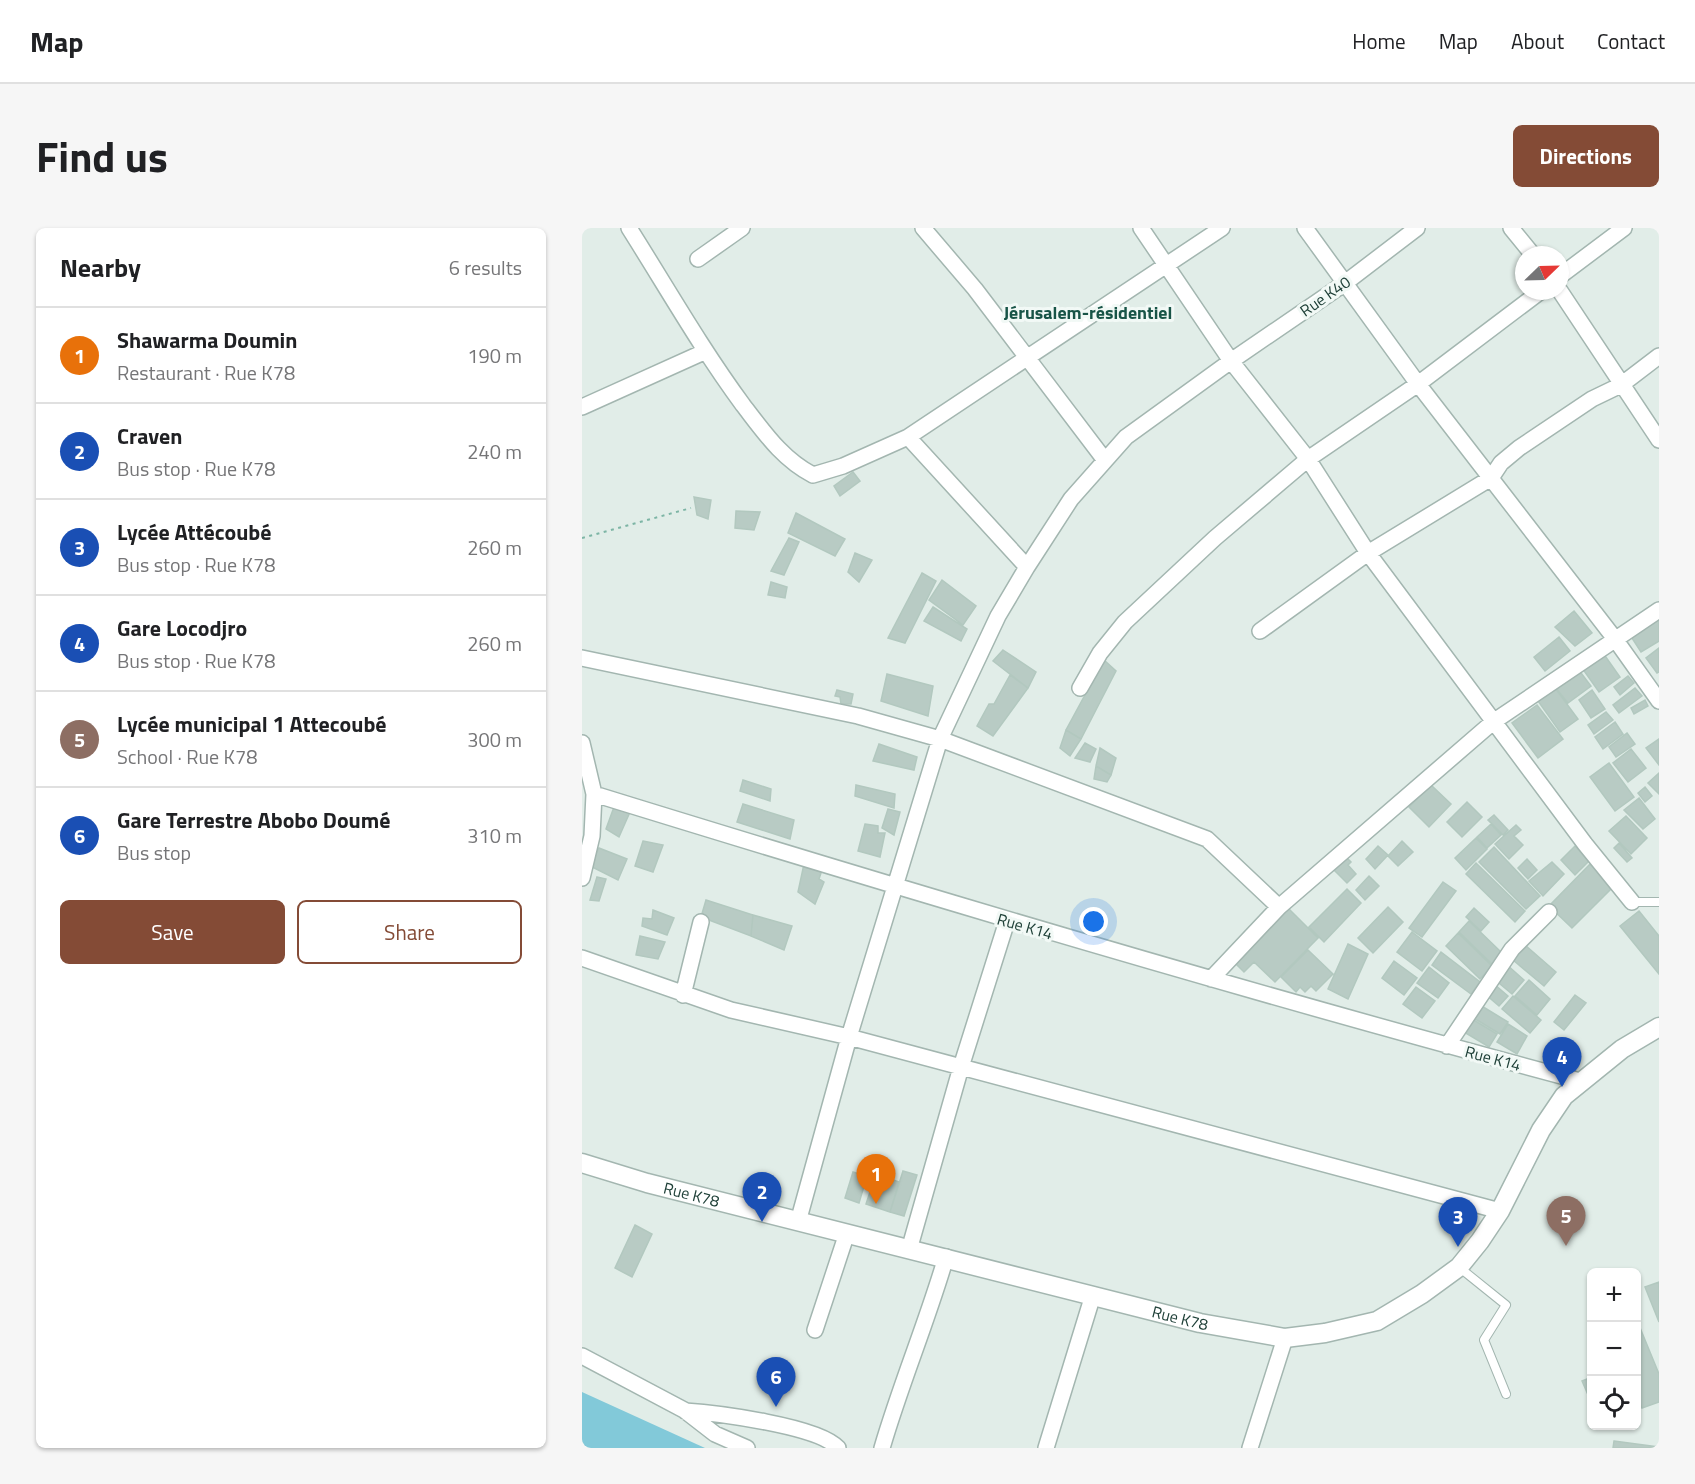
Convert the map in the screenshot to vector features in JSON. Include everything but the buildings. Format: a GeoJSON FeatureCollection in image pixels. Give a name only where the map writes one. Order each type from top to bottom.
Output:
{"type":"FeatureCollection","features":[{"type":"Feature","properties":{"kind":"street"},"geometry":{"type":"LineString","coordinates":[[629,228],[704,352],[772,443],[794,465],[813,475],[843,466],[908,437],[1222,228]]}},
{"type":"Feature","properties":{"kind":"street"},"geometry":{"type":"LineString","coordinates":[[698,259],[742,228]]}},
{"type":"Feature","properties":{"kind":"street"},"geometry":{"type":"LineString","coordinates":[[923,228],[975,289],[1104,459]]}},
{"type":"Feature","properties":{"kind":"street"},"geometry":{"type":"LineString","coordinates":[[1141,228],[1231,361],[1308,459],[1368,553],[1585,844],[1632,902]]}},
{"type":"Feature","properties":{"kind":"street"},"geometry":{"type":"LineString","coordinates":[[1305,228],[1418,384],[1615,639],[1659,701]]}},
{"type":"Feature","properties":{"kind":"street","name":"Rue K40"},"geometry":{"type":"LineString","coordinates":[[798,1222],[849,1037],[940,740],[998,616],[1027,567],[1071,499],[1104,459],[1126,437],[1345,283],[1417,228]]}},
{"type":"Feature","properties":{"kind":"street"},"geometry":{"type":"LineString","coordinates":[[1511,228],[1526,246]]}},
{"type":"Feature","properties":{"kind":"street"},"geometry":{"type":"LineString","coordinates":[[1569,269],[1624,228]]}},
{"type":"Feature","properties":{"kind":"street"},"geometry":{"type":"LineString","coordinates":[[1080,688],[1100,653],[1125,621],[1215,538],[1308,459],[1418,384],[1529,300]]}},
{"type":"Feature","properties":{"kind":"street"},"geometry":{"type":"LineString","coordinates":[[1566,300],[1659,440]]}},
{"type":"Feature","properties":{"kind":"street"},"geometry":{"type":"LineString","coordinates":[[582,407],[704,352]]}},
{"type":"Feature","properties":{"kind":"street"},"geometry":{"type":"LineString","coordinates":[[1260,631],[1368,553],[1491,478],[1501,463],[1519,448],[1592,399],[1621,385],[1659,356]]}},
{"type":"Feature","properties":{"kind":"street"},"geometry":{"type":"LineString","coordinates":[[908,437],[1027,567]]}},
{"type":"Feature","properties":{"kind":"street"},"geometry":{"type":"LineString","coordinates":[[1211,979],[1279,907],[1493,722],[1659,610]]}},
{"type":"Feature","properties":{"kind":"street"},"geometry":{"type":"LineString","coordinates":[[582,658],[858,716],[940,740],[1207,839],[1279,907]]}},
{"type":"Feature","properties":{"kind":"street"},"geometry":{"type":"LineString","coordinates":[[582,743],[594,794],[592,837],[582,878]]}},
{"type":"Feature","properties":{"kind":"street","name":"Rue K14"},"geometry":{"type":"LineString","coordinates":[[594,794],[1007,921],[1447,1046],[1580,1081]]}},
{"type":"Feature","properties":{"kind":"street"},"geometry":{"type":"LineString","coordinates":[[1447,1046],[1512,949],[1549,912]]}},
{"type":"Feature","properties":{"kind":"street"},"geometry":{"type":"LineString","coordinates":[[909,1250],[961,1067],[1007,921]]}},
{"type":"Feature","properties":{"kind":"street"},"geometry":{"type":"LineString","coordinates":[[683,995],[701,922]]}},
{"type":"Feature","properties":{"kind":"street"},"geometry":{"type":"LineString","coordinates":[[582,958],[731,1010],[849,1037],[1500,1211]]}},
{"type":"Feature","properties":{"kind":"street","name":"Rue K78"},"geometry":{"type":"LineString","coordinates":[[582,1163],[647,1183],[1200,1323],[1285,1338],[1325,1333],[1377,1321],[1459,1267],[1500,1211],[1541,1131],[1564,1096],[1622,1049],[1659,1027]]}},
{"type":"Feature","properties":{"kind":"street"},"geometry":{"type":"LineString","coordinates":[[815,1330],[847,1233]]}},
{"type":"Feature","properties":{"kind":"street"},"geometry":{"type":"LineString","coordinates":[[882,1448],[906,1372],[928,1318],[946,1257]]}},
{"type":"Feature","properties":{"kind":"street"},"geometry":{"type":"LineString","coordinates":[[1046,1448],[1093,1295]]}},
{"type":"Feature","properties":{"kind":"street"},"geometry":{"type":"LineString","coordinates":[[1250,1448],[1285,1338]]}},
{"type":"Feature","properties":{"kind":"street"},"geometry":{"type":"LineString","coordinates":[[582,1356],[684,1410],[715,1434],[747,1448]]}},
{"type":"Feature","properties":{"kind":"street"},"geometry":{"type":"LineString","coordinates":[[684,1410],[730,1415],[806,1433],[834,1444],[838,1448]]}},
{"type":"Feature","properties":{"kind":"lane"},"geometry":{"type":"LineString","coordinates":[[1632,902],[1659,902]]}},
{"type":"Feature","properties":{"kind":"lane"},"geometry":{"type":"LineString","coordinates":[[1459,1267],[1506,1305],[1484,1340],[1506,1394]]}},
{"type":"Feature","properties":{"kind":"path"},"geometry":{"type":"LineString","coordinates":[[582,538],[691,508]]}},
{"type":"Feature","properties":{"kind":"water"},"geometry":{"type":"Polygon","coordinates":[[[582,1392],[705,1448],[582,1448],[582,1392]]]}},
{"type":"Feature","properties":{"kind":"place","name":"Gare Locodjro"},"geometry":{"type":"Point","coordinates":[1562,1087]}},
{"type":"Feature","properties":{"kind":"place","name":"Shawarma Doumin"},"geometry":{"type":"Point","coordinates":[876,1204]}},
{"type":"Feature","properties":{"kind":"place","name":"Craven"},"geometry":{"type":"Point","coordinates":[762,1222]}},
{"type":"Feature","properties":{"kind":"place","name":"Lycée municipal 1 Attecoubé"},"geometry":{"type":"Point","coordinates":[1566,1246]}},
{"type":"Feature","properties":{"kind":"place","name":"Lycée Attécoubé"},"geometry":{"type":"Point","coordinates":[1458,1247]}},
{"type":"Feature","properties":{"kind":"place","name":"Gare Terrestre Abobo Doumé"},"geometry":{"type":"Point","coordinates":[776,1407]}},
{"type":"Feature","properties":{"kind":"district","name":"Jérusalem-résidentiel"},"geometry":{"type":"Point","coordinates":[1088,312]}}]}
